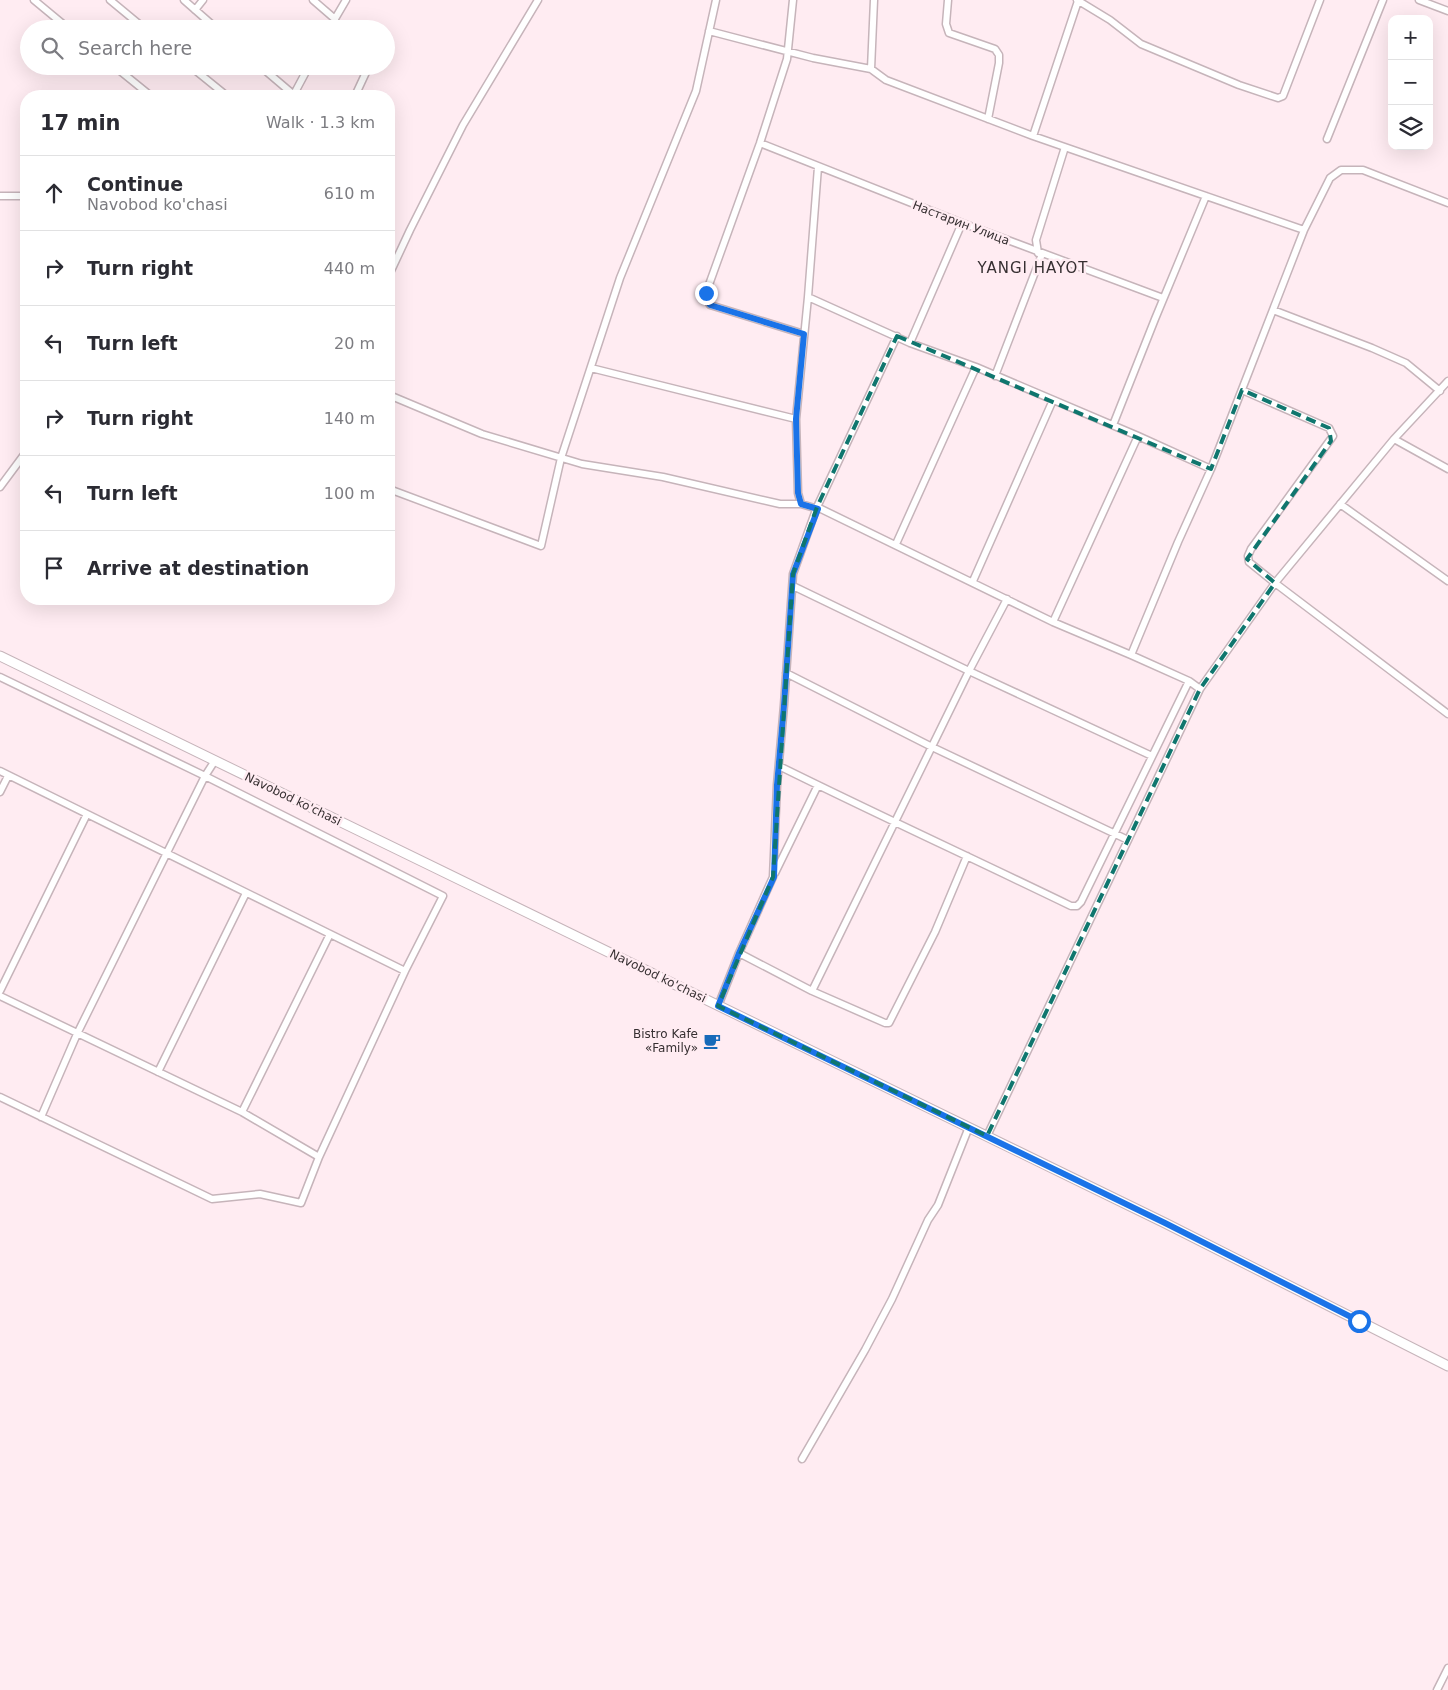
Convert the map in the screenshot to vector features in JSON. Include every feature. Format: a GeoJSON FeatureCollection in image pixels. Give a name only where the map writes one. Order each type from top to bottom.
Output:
{"type":"FeatureCollection","features":[{"type":"Feature","properties":{"kind":"street"},"geometry":{"type":"LineString","coordinates":[[34,0],[58,20]]}},
{"type":"Feature","properties":{"kind":"street"},"geometry":{"type":"LineString","coordinates":[[110,0],[134,20]]}},
{"type":"Feature","properties":{"kind":"street"},"geometry":{"type":"LineString","coordinates":[[184,0],[207,20]]}},
{"type":"Feature","properties":{"kind":"street"},"geometry":{"type":"LineString","coordinates":[[195,10],[203,0]]}},
{"type":"Feature","properties":{"kind":"street"},"geometry":{"type":"LineString","coordinates":[[313,0],[335,19],[346,0]]}},
{"type":"Feature","properties":{"kind":"street"},"geometry":{"type":"LineString","coordinates":[[395,262],[463,126],[538,0]]}},
{"type":"Feature","properties":{"kind":"street"},"geometry":{"type":"LineString","coordinates":[[395,491],[541,546],[561,458],[620,278],[696,91],[716,0]]}},
{"type":"Feature","properties":{"kind":"street"},"geometry":{"type":"LineString","coordinates":[[793,0],[787,59],[760,143],[706,293],[710,305],[804,334]]}},
{"type":"Feature","properties":{"kind":"street"},"geometry":{"type":"LineString","coordinates":[[871,69],[874,0]]}},
{"type":"Feature","properties":{"kind":"street"},"geometry":{"type":"LineString","coordinates":[[948,0],[946,24],[949,33],[995,49],[999,55],[988,119]]}},
{"type":"Feature","properties":{"kind":"street"},"geometry":{"type":"LineString","coordinates":[[1034,136],[1077,0],[1110,20],[1141,44],[1239,85],[1278,98],[1283,96],[1320,0]]}},
{"type":"Feature","properties":{"kind":"street"},"geometry":{"type":"LineString","coordinates":[[1327,140],[1383,0]]}},
{"type":"Feature","properties":{"kind":"street"},"geometry":{"type":"LineString","coordinates":[[1420,0],[1448,11]]}},
{"type":"Feature","properties":{"kind":"street"},"geometry":{"type":"LineString","coordinates":[[709,32],[871,69],[886,80],[988,119],[1304,230]]}},
{"type":"Feature","properties":{"kind":"street"},"geometry":{"type":"LineString","coordinates":[[125,75],[144,90]]}},
{"type":"Feature","properties":{"kind":"street"},"geometry":{"type":"LineString","coordinates":[[201,75],[219,90]]}},
{"type":"Feature","properties":{"kind":"street"},"geometry":{"type":"LineString","coordinates":[[270,75],[286,90]]}},
{"type":"Feature","properties":{"kind":"street"},"geometry":{"type":"LineString","coordinates":[[296,90],[304,75]]}},
{"type":"Feature","properties":{"kind":"street"},"geometry":{"type":"LineString","coordinates":[[359,90],[365,75]]}},
{"type":"Feature","properties":{"kind":"street","name":"Настарин Улица"},"geometry":{"type":"LineString","coordinates":[[760,143],[962,223],[1163,298]]}},
{"type":"Feature","properties":{"kind":"street"},"geometry":{"type":"LineString","coordinates":[[995,376],[1040,253],[1036,240],[1066,147]]}},
{"type":"Feature","properties":{"kind":"street"},"geometry":{"type":"LineString","coordinates":[[801,504],[798,493],[796,419],[818,167]]}},
{"type":"Feature","properties":{"kind":"street"},"geometry":{"type":"LineString","coordinates":[[1131,655],[1178,542],[1212,469],[1304,230],[1330,178],[1340,170],[1363,170],[1448,203]]}},
{"type":"Feature","properties":{"kind":"street"},"geometry":{"type":"LineString","coordinates":[[0,196],[20,196]]}},
{"type":"Feature","properties":{"kind":"street"},"geometry":{"type":"LineString","coordinates":[[1113,425],[1206,196]]}},
{"type":"Feature","properties":{"kind":"street"},"geometry":{"type":"LineString","coordinates":[[910,342],[962,223]]}},
{"type":"Feature","properties":{"kind":"street"},"geometry":{"type":"LineString","coordinates":[[808,297],[910,342],[976,367],[1113,425],[1212,469]]}},
{"type":"Feature","properties":{"kind":"street"},"geometry":{"type":"LineString","coordinates":[[1273,310],[1406,363],[1440,391]]}},
{"type":"Feature","properties":{"kind":"street"},"geometry":{"type":"LineString","coordinates":[[774,877],[777,785],[793,574],[818,508],[897,336]]}},
{"type":"Feature","properties":{"kind":"street"},"geometry":{"type":"LineString","coordinates":[[896,544],[976,367]]}},
{"type":"Feature","properties":{"kind":"street"},"geometry":{"type":"LineString","coordinates":[[591,368],[796,419]]}},
{"type":"Feature","properties":{"kind":"street"},"geometry":{"type":"LineString","coordinates":[[987,1136],[1200,689],[1275,583],[1394,439],[1448,381]]}},
{"type":"Feature","properties":{"kind":"street"},"geometry":{"type":"LineString","coordinates":[[1242,390],[1330,428],[1333,436],[1251,549],[1248,556],[1249,562],[1448,714]]}},
{"type":"Feature","properties":{"kind":"street"},"geometry":{"type":"LineString","coordinates":[[395,397],[482,434],[582,464],[663,477],[703,488],[780,504],[801,504],[818,508],[973,581],[1053,622],[1189,681],[1200,689]]}},
{"type":"Feature","properties":{"kind":"street"},"geometry":{"type":"LineString","coordinates":[[973,581],[1053,400]]}},
{"type":"Feature","properties":{"kind":"street"},"geometry":{"type":"LineString","coordinates":[[1053,622],[1138,436]]}},
{"type":"Feature","properties":{"kind":"street"},"geometry":{"type":"LineString","coordinates":[[1394,439],[1448,468]]}},
{"type":"Feature","properties":{"kind":"street"},"geometry":{"type":"LineString","coordinates":[[0,487],[20,460]]}},
{"type":"Feature","properties":{"kind":"street"},"geometry":{"type":"LineString","coordinates":[[1340,504],[1448,581]]}},
{"type":"Feature","properties":{"kind":"street"},"geometry":{"type":"LineString","coordinates":[[793,586],[1152,756]]}},
{"type":"Feature","properties":{"kind":"street"},"geometry":{"type":"LineString","coordinates":[[812,991],[969,671],[1007,599]]}},
{"type":"Feature","properties":{"kind":"street","name":"Navobod ko'chasi"},"geometry":{"type":"LineString","coordinates":[[0,656],[214,762],[504,900],[1165,1223],[1448,1366]]}},
{"type":"Feature","properties":{"kind":"street"},"geometry":{"type":"LineString","coordinates":[[786,673],[932,747],[1128,840]]}},
{"type":"Feature","properties":{"kind":"street"},"geometry":{"type":"LineString","coordinates":[[0,677],[205,776],[443,896],[405,972],[319,1157],[301,1203],[260,1194],[212,1199],[0,1097]]}},
{"type":"Feature","properties":{"kind":"street"},"geometry":{"type":"LineString","coordinates":[[779,766],[894,823],[1071,906],[1077,906],[1082,902],[1114,832],[1189,681]]}},
{"type":"Feature","properties":{"kind":"street"},"geometry":{"type":"LineString","coordinates":[[41,1118],[77,1034],[205,776],[214,762]]}},
{"type":"Feature","properties":{"kind":"street"},"geometry":{"type":"LineString","coordinates":[[0,771],[405,972]]}},
{"type":"Feature","properties":{"kind":"street"},"geometry":{"type":"LineString","coordinates":[[0,792],[8,776]]}},
{"type":"Feature","properties":{"kind":"street"},"geometry":{"type":"LineString","coordinates":[[718,1006],[739,953],[818,785]]}},
{"type":"Feature","properties":{"kind":"street"},"geometry":{"type":"LineString","coordinates":[[0,991],[87,814]]}},
{"type":"Feature","properties":{"kind":"street"},"geometry":{"type":"LineString","coordinates":[[739,953],[812,991],[885,1024],[889,1023],[935,932],[967,856]]}},
{"type":"Feature","properties":{"kind":"street"},"geometry":{"type":"LineString","coordinates":[[158,1072],[246,893]]}},
{"type":"Feature","properties":{"kind":"street"},"geometry":{"type":"LineString","coordinates":[[242,1112],[330,934]]}},
{"type":"Feature","properties":{"kind":"street"},"geometry":{"type":"LineString","coordinates":[[0,996],[242,1112],[319,1157]]}},
{"type":"Feature","properties":{"kind":"street"},"geometry":{"type":"LineString","coordinates":[[802,1458],[865,1350],[892,1299],[928,1220],[938,1205],[969,1127]]}},
{"type":"Feature","properties":{"kind":"street"},"geometry":{"type":"LineString","coordinates":[[1437,1690],[1448,1668]]}},
{"type":"Feature","properties":{"kind":"highlighted area"},"geometry":{"type":"Polygon","coordinates":[[[897,336],[1211,469],[1242,390],[1329,428],[1331,441],[1247,559],[1275,583],[1200,689],[987,1136],[718,1006],[773,877],[793,574],[817,507],[897,336]]]}},
{"type":"Feature","properties":{"kind":"place","name":"Bistro Kafe «Family»"},"geometry":{"type":"Point","coordinates":[712,1041]}},
{"type":"Feature","properties":{"kind":"district","name":"YANGI HAYOT"},"geometry":{"type":"Point","coordinates":[1033,268]}},
{"type":"Feature","properties":{"kind":"route"},"geometry":{"type":"LineString","coordinates":[[706,293],[710,305],[804,334],[796,419],[798,493],[801,504],[818,509],[793,574],[777,785],[774,877],[739,953],[718,1006],[1165,1223],[1359,1321]]}}]}
